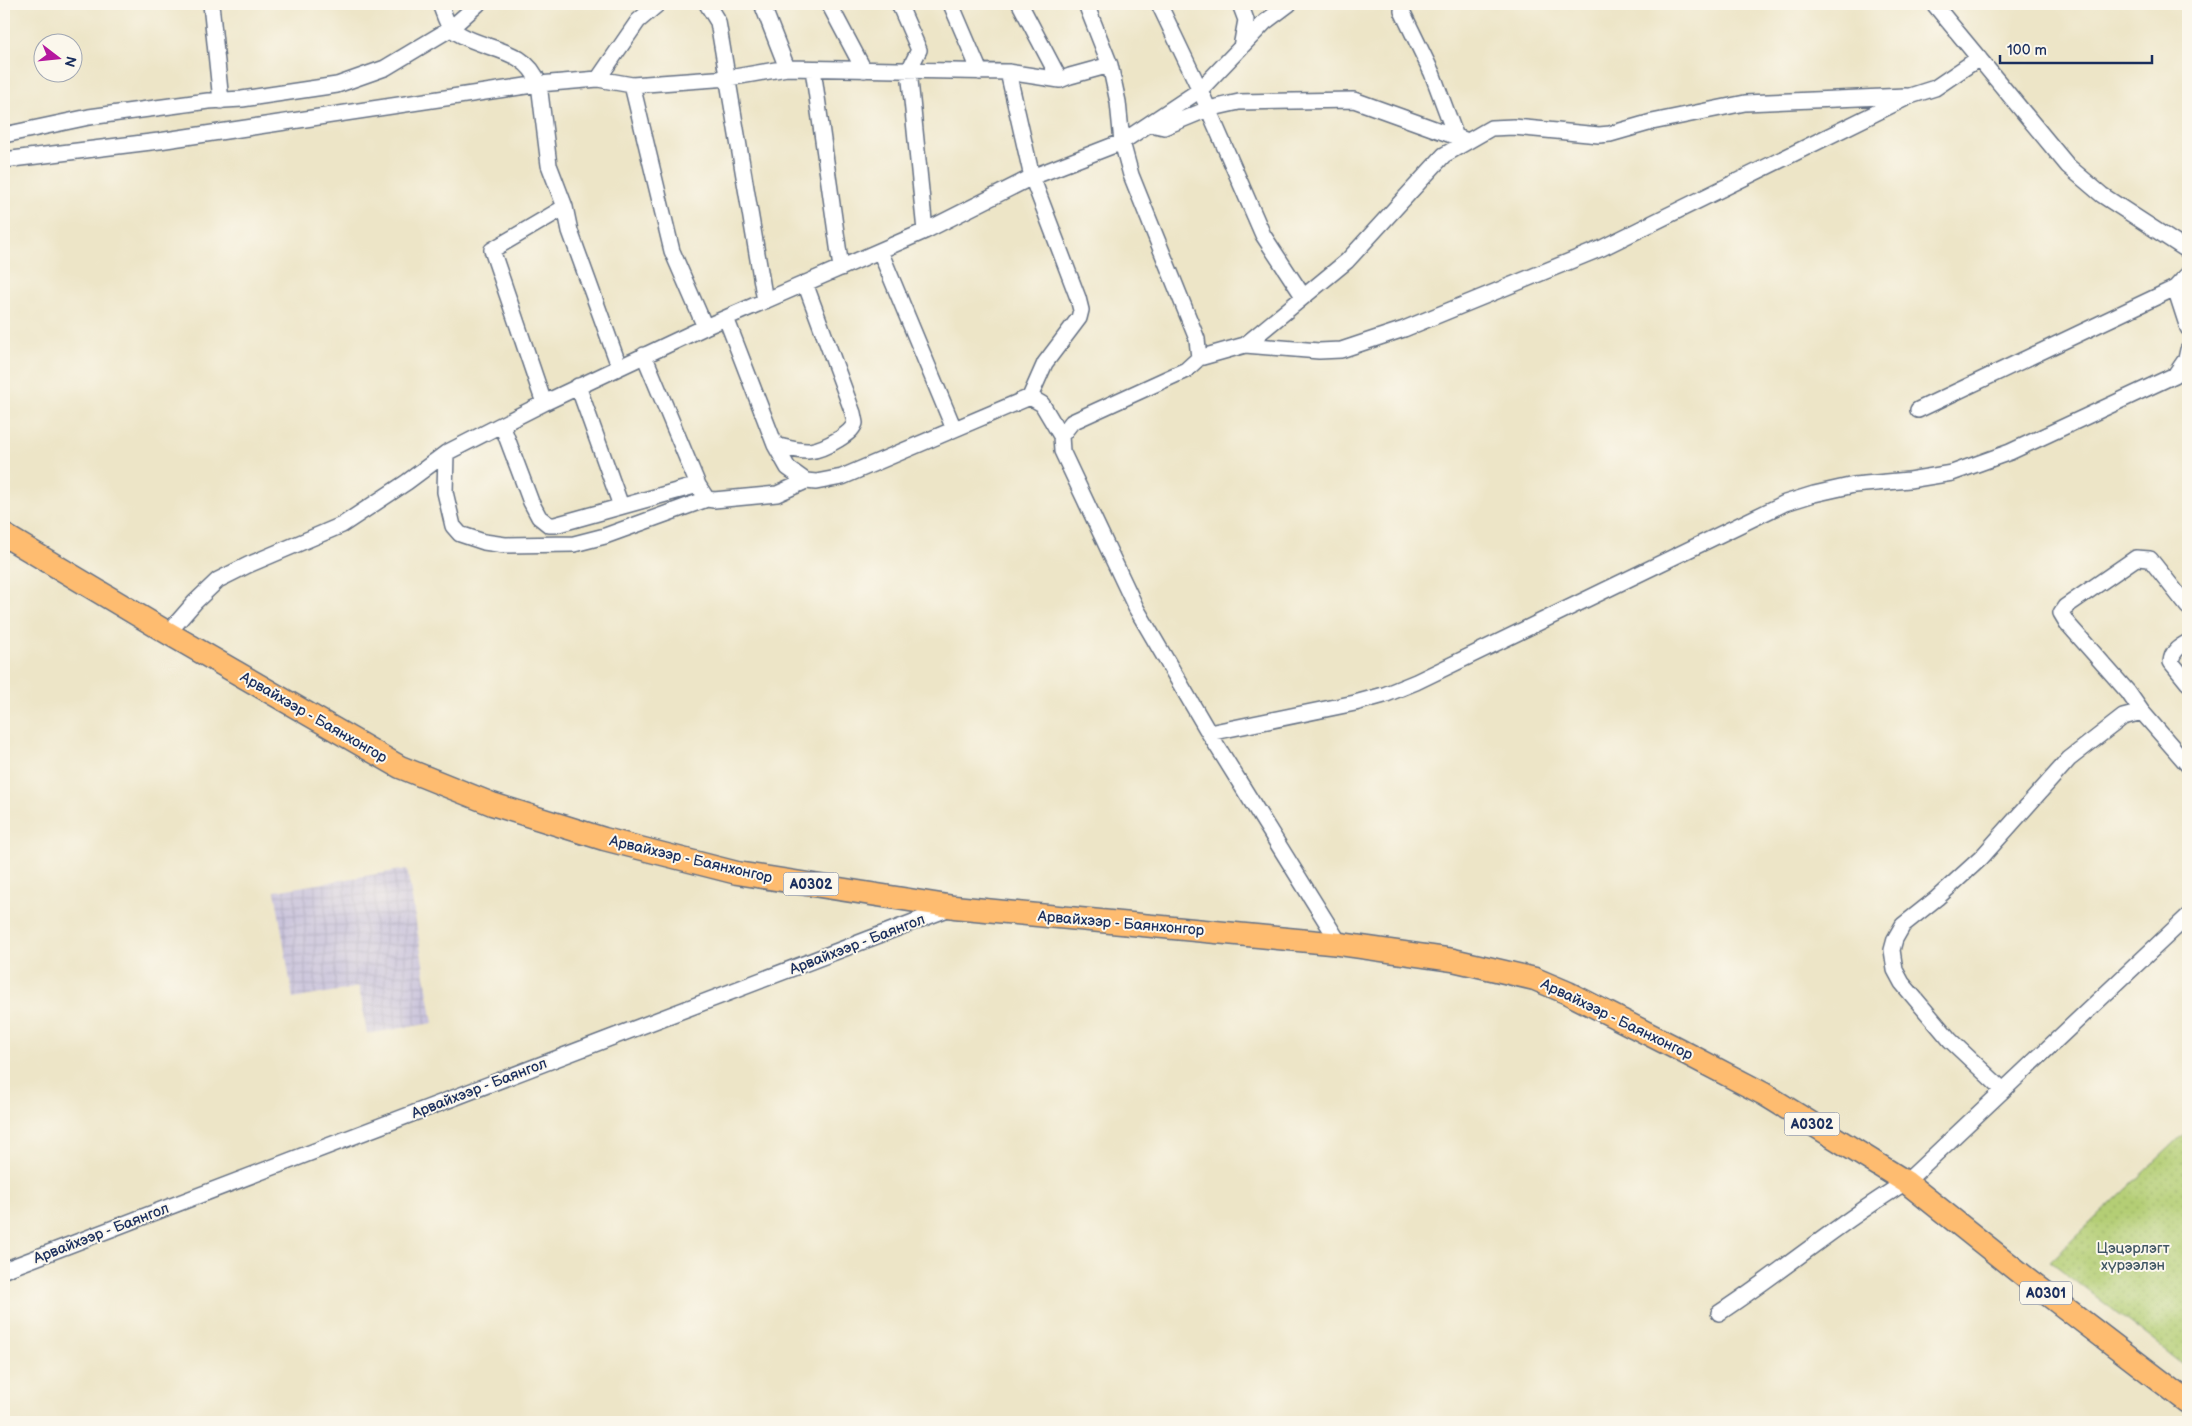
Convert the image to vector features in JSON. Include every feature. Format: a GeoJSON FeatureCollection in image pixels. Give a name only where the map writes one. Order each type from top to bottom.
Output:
{"type":"FeatureCollection","features":[{"type":"Feature","properties":{"kind":"highway","name":"Арвайхээр - Баянхонгор"},"geometry":{"type":"LineString","coordinates":[[4,535],[168,633],[400,767],[492,804],[604,839],[737,872],[954,907],[1340,944],[1453,960],[1535,979],[1568,993],[1764,1094],[1906,1182],[2188,1402]]}},
{"type":"Feature","properties":{"kind":"street"},"geometry":{"type":"LineString","coordinates":[[211,4],[221,100]]}},
{"type":"Feature","properties":{"kind":"street"},"geometry":{"type":"LineString","coordinates":[[440,4],[450,29],[470,40],[501,50],[525,62],[535,74],[539,84],[549,165],[565,207],[570,232],[619,366]]}},
{"type":"Feature","properties":{"kind":"street"},"geometry":{"type":"LineString","coordinates":[[4,135],[90,117],[337,85],[386,68],[450,29],[478,4]]}},
{"type":"Feature","properties":{"kind":"street"},"geometry":{"type":"LineString","coordinates":[[598,78],[638,21],[658,4]]}},
{"type":"Feature","properties":{"kind":"street"},"geometry":{"type":"LineString","coordinates":[[707,4],[718,22],[729,78],[765,301]]}},
{"type":"Feature","properties":{"kind":"street"},"geometry":{"type":"LineString","coordinates":[[762,4],[787,68]]}},
{"type":"Feature","properties":{"kind":"street"},"geometry":{"type":"LineString","coordinates":[[829,4],[864,70]]}},
{"type":"Feature","properties":{"kind":"street"},"geometry":{"type":"LineString","coordinates":[[898,4],[919,50],[908,70],[925,231]]}},
{"type":"Feature","properties":{"kind":"street"},"geometry":{"type":"LineString","coordinates":[[951,4],[980,72]]}},
{"type":"Feature","properties":{"kind":"street"},"geometry":{"type":"LineString","coordinates":[[1020,4],[1060,80]]}},
{"type":"Feature","properties":{"kind":"street"},"geometry":{"type":"LineString","coordinates":[[1086,4],[1110,65],[1118,102],[1122,142],[1131,175],[1197,339],[1199,358]]}},
{"type":"Feature","properties":{"kind":"street"},"geometry":{"type":"LineString","coordinates":[[1159,4],[1200,90],[1262,235],[1303,296]]}},
{"type":"Feature","properties":{"kind":"street"},"geometry":{"type":"LineString","coordinates":[[1240,4],[1246,20],[1241,47]]}},
{"type":"Feature","properties":{"kind":"street"},"geometry":{"type":"LineString","coordinates":[[168,633],[195,602],[218,580],[248,564],[342,525],[407,482],[446,453],[644,354],[925,231],[1032,177],[1122,142],[1200,90],[1265,22],[1289,4]]}},
{"type":"Feature","properties":{"kind":"street"},"geometry":{"type":"LineString","coordinates":[[1403,4],[1402,10],[1462,139]]}},
{"type":"Feature","properties":{"kind":"street"},"geometry":{"type":"LineString","coordinates":[[1934,4],[2068,166],[2102,195],[2188,251]]}},
{"type":"Feature","properties":{"kind":"street"},"geometry":{"type":"LineString","coordinates":[[1061,436],[1072,422],[1186,370],[1199,358],[1246,345],[1319,352],[1341,350],[1404,329],[1602,248],[1910,96],[1935,88],[1978,58]]}},
{"type":"Feature","properties":{"kind":"street"},"geometry":{"type":"LineString","coordinates":[[4,160],[159,141],[539,84],[598,78],[632,84],[729,78],[787,68],[1008,72],[1060,80],[1110,65]]}},
{"type":"Feature","properties":{"kind":"street"},"geometry":{"type":"LineString","coordinates":[[813,69],[841,268]]}},
{"type":"Feature","properties":{"kind":"street"},"geometry":{"type":"LineString","coordinates":[[446,453],[445,492],[453,526],[460,534],[484,542],[505,545],[574,544],[605,536],[707,499],[777,494],[806,481],[816,482],[842,477],[1030,397],[1045,363],[1080,318],[1081,310],[1032,177],[1008,72]]}},
{"type":"Feature","properties":{"kind":"street"},"geometry":{"type":"LineString","coordinates":[[632,84],[672,251],[705,327]]}},
{"type":"Feature","properties":{"kind":"street"},"geometry":{"type":"LineString","coordinates":[[1246,345],[1347,261],[1444,155],[1462,139],[1491,128],[1514,127],[1599,135],[1744,103],[1910,96]]}},
{"type":"Feature","properties":{"kind":"street"},"geometry":{"type":"LineString","coordinates":[[1150,124],[1164,127],[1208,109],[1239,102],[1354,100],[1462,139]]}},
{"type":"Feature","properties":{"kind":"street"},"geometry":{"type":"LineString","coordinates":[[544,403],[492,250],[565,207]]}},
{"type":"Feature","properties":{"kind":"street"},"geometry":{"type":"LineString","coordinates":[[880,251],[954,429]]}},
{"type":"Feature","properties":{"kind":"street"},"geometry":{"type":"LineString","coordinates":[[1918,410],[2175,288],[2188,274]]}},
{"type":"Feature","properties":{"kind":"street"},"geometry":{"type":"LineString","coordinates":[[774,445],[801,451],[822,450],[846,435],[854,423],[853,413],[805,284]]}},
{"type":"Feature","properties":{"kind":"street"},"geometry":{"type":"LineString","coordinates":[[2175,288],[2188,328]]}},
{"type":"Feature","properties":{"kind":"street"},"geometry":{"type":"LineString","coordinates":[[726,318],[774,445],[788,468],[806,481]]}},
{"type":"Feature","properties":{"kind":"street"},"geometry":{"type":"LineString","coordinates":[[1209,733],[1384,695],[1416,682],[1786,503],[1814,494],[1854,485],[1909,480],[1952,473],[2010,452],[2175,375],[2186,358],[2188,350]]}},
{"type":"Feature","properties":{"kind":"street"},"geometry":{"type":"LineString","coordinates":[[644,354],[698,485],[707,499]]}},
{"type":"Feature","properties":{"kind":"street"},"geometry":{"type":"LineString","coordinates":[[578,386],[621,506]]}},
{"type":"Feature","properties":{"kind":"street"},"geometry":{"type":"LineString","coordinates":[[1030,397],[1042,404],[1061,436],[1062,451],[1136,608],[1209,733],[1340,944]]}},
{"type":"Feature","properties":{"kind":"street"},"geometry":{"type":"LineString","coordinates":[[502,425],[532,502],[540,517],[549,525],[555,525],[698,485]]}},
{"type":"Feature","properties":{"kind":"street"},"geometry":{"type":"LineString","coordinates":[[2188,607],[2150,559],[2143,557],[2136,558],[2065,607],[2061,613],[2067,623],[2128,692],[2142,712],[2188,765]]}},
{"type":"Feature","properties":{"kind":"street"},"geometry":{"type":"LineString","coordinates":[[2188,642],[2178,648],[2172,655],[2171,662],[2188,683]]}},
{"type":"Feature","properties":{"kind":"street"},"geometry":{"type":"LineString","coordinates":[[2003,1090],[1950,1040],[1902,983],[1895,970],[1892,950],[1894,938],[1903,925],[1937,898],[1981,858],[2069,759],[2122,717],[2142,712]]}},
{"type":"Feature","properties":{"kind":"street","name":"Арвайхээр - Баянгол"},"geometry":{"type":"LineString","coordinates":[[4,1270],[954,907]]}},
{"type":"Feature","properties":{"kind":"street"},"geometry":{"type":"LineString","coordinates":[[1719,1313],[1757,1289],[1870,1203],[1906,1182],[2188,916]]}},
{"type":"Feature","properties":{"kind":"shaded area"},"geometry":{"type":"Polygon","coordinates":[[[407,869],[433,1023],[367,1034],[359,987],[293,999],[275,891],[407,869]]]}},
{"type":"Feature","properties":{"kind":"green space","name":"Цэцэрлэгт хүрээлэн"},"geometry":{"type":"Polygon","coordinates":[[[2188,1130],[2188,1368],[2050,1261],[2188,1130]]]}}]}
